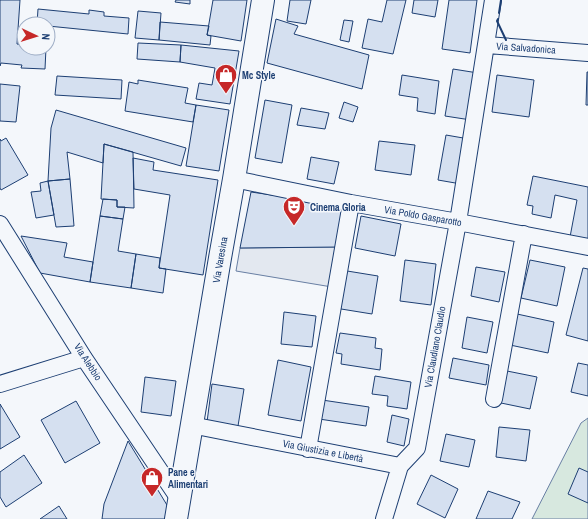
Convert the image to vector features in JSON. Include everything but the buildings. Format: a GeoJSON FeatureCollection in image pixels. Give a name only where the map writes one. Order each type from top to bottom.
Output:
{"type":"FeatureCollection","features":[{"type":"Feature","properties":{"kind":"main road","name":"Via Varesina"},"geometry":{"type":"LineString","coordinates":[[178,509],[263,0]]}},
{"type":"Feature","properties":{"kind":"street","name":"Via Salvadonica"},"geometry":{"type":"LineString","coordinates":[[493,0],[486,45],[588,53]]}},
{"type":"Feature","properties":{"kind":"street","name":"Via Claudiano Claudio"},"geometry":{"type":"LineString","coordinates":[[400,466],[417,448],[458,222],[486,45]]}},
{"type":"Feature","properties":{"kind":"street","name":"Via Poldo Gasparotto"},"geometry":{"type":"LineString","coordinates":[[234,179],[351,203],[588,247]]}},
{"type":"Feature","properties":{"kind":"street"},"geometry":{"type":"LineString","coordinates":[[308,449],[351,203]]}},
{"type":"Feature","properties":{"kind":"street","name":"Via Alebbio"},"geometry":{"type":"LineString","coordinates":[[0,224],[178,509]]}},
{"type":"Feature","properties":{"kind":"street"},"geometry":{"type":"LineString","coordinates":[[494,399],[524,234]]}},
{"type":"Feature","properties":{"kind":"street"},"geometry":{"type":"LineString","coordinates":[[0,384],[84,358]]}},
{"type":"Feature","properties":{"kind":"street","name":"Via Giustizia e Libertà"},"geometry":{"type":"LineString","coordinates":[[191,425],[400,466]]}},
{"type":"Feature","properties":{"kind":"street"},"geometry":{"type":"LineString","coordinates":[[384,519],[400,466]]}},
{"type":"Feature","properties":{"kind":"shaded area"},"geometry":{"type":"Polygon","coordinates":[[[339,247],[332,287],[236,271],[240,248],[339,247]]]}},
{"type":"Feature","properties":{"kind":"shaded area"},"geometry":{"type":"Polygon","coordinates":[[[588,418],[588,519],[532,519],[581,423],[588,418]]]}},
{"type":"Feature","properties":{"kind":"wall"},"geometry":{"type":"LineString","coordinates":[[499,13],[501,0]]}},
{"type":"Feature","properties":{"kind":"wall"},"geometry":{"type":"LineString","coordinates":[[498,19],[497,21],[506,40]]}},
{"type":"Feature","properties":{"kind":"place","name":"Mc Style"},"geometry":{"type":"Point","coordinates":[226,94]}},
{"type":"Feature","properties":{"kind":"place","name":"Cinema Gloria"},"geometry":{"type":"Point","coordinates":[294,226]}},
{"type":"Feature","properties":{"kind":"place","name":"Pane e Alimentari"},"geometry":{"type":"Point","coordinates":[152,498]}}]}
